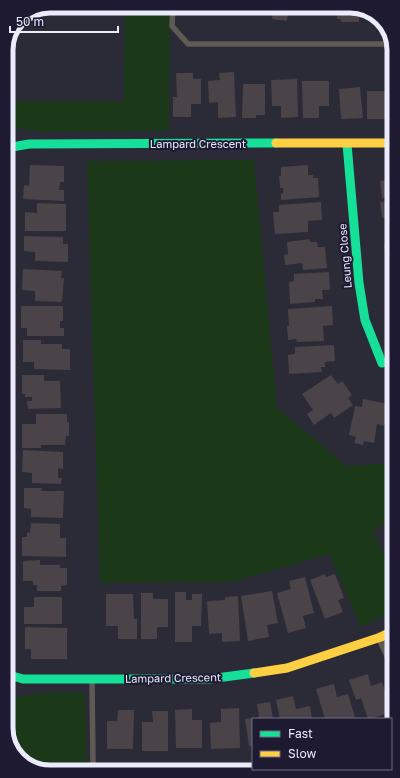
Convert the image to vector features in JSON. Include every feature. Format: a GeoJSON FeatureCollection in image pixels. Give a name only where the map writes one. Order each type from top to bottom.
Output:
{"type":"FeatureCollection","features":[{"type":"Feature","properties":{"kind":"street","name":"Lampard Crescent"},"geometry":{"type":"LineString","coordinates":[[13,147],[29,144],[387,143]]}},
{"type":"Feature","properties":{"kind":"street","name":"Leung Close"},"geometry":{"type":"LineString","coordinates":[[347,144],[359,283],[365,320],[382,363]]}},
{"type":"Feature","properties":{"kind":"street","name":"Lampard Crescent"},"geometry":{"type":"LineString","coordinates":[[13,676],[23,679],[209,679],[286,668],[387,634]]}},
{"type":"Feature","properties":{"kind":"street"},"geometry":{"type":"LineString","coordinates":[[381,637],[387,649]]}},
{"type":"Feature","properties":{"kind":"lane"},"geometry":{"type":"LineString","coordinates":[[173,13],[172,26],[188,44],[386,44]]}},
{"type":"Feature","properties":{"kind":"lane"},"geometry":{"type":"LineString","coordinates":[[92,679],[94,765]]}},
{"type":"Feature","properties":{"kind":"green space"},"geometry":{"type":"Polygon","coordinates":[[[125,13],[170,13],[169,131],[45,132],[13,128],[13,101],[124,101],[125,13]]]}},
{"type":"Feature","properties":{"kind":"green space"},"geometry":{"type":"Polygon","coordinates":[[[254,160],[277,408],[347,466],[387,463],[387,522],[373,532],[387,561],[387,613],[361,627],[329,554],[233,582],[100,583],[87,161],[254,160]]]}},
{"type":"Feature","properties":{"kind":"green space"},"geometry":{"type":"Polygon","coordinates":[[[85,692],[87,765],[48,765],[38,763],[24,754],[18,746],[13,728],[13,697],[46,693],[85,692]]]}},
{"type":"Feature","properties":{"kind":"building"},"geometry":{"type":"Polygon","coordinates":[[[273,13],[288,13],[287,21],[272,19],[273,13]]]}},
{"type":"Feature","properties":{"kind":"building"},"geometry":{"type":"Polygon","coordinates":[[[303,13],[326,13],[326,15],[303,15],[303,13]]]}},
{"type":"Feature","properties":{"kind":"building"},"geometry":{"type":"Polygon","coordinates":[[[337,13],[359,14],[359,22],[341,22],[341,19],[337,19],[337,13]]]}},
{"type":"Feature","properties":{"kind":"building"},"geometry":{"type":"Polygon","coordinates":[[[234,72],[236,117],[218,118],[218,102],[209,103],[208,81],[220,80],[219,73],[234,72]]]}},
{"type":"Feature","properties":{"kind":"building"},"geometry":{"type":"Polygon","coordinates":[[[176,73],[193,73],[193,79],[201,79],[201,104],[191,104],[191,117],[173,117],[173,97],[177,97],[176,73]]]}},
{"type":"Feature","properties":{"kind":"building"},"geometry":{"type":"Polygon","coordinates":[[[297,79],[298,117],[281,118],[281,106],[272,106],[271,80],[297,79]]]}},
{"type":"Feature","properties":{"kind":"building"},"geometry":{"type":"Polygon","coordinates":[[[302,81],[329,81],[329,106],[319,106],[319,118],[303,118],[302,81]]]}},
{"type":"Feature","properties":{"kind":"building"},"geometry":{"type":"Polygon","coordinates":[[[243,84],[265,84],[265,115],[256,115],[256,118],[242,118],[243,84]]]}},
{"type":"Feature","properties":{"kind":"building"},"geometry":{"type":"Polygon","coordinates":[[[360,87],[363,118],[341,119],[339,89],[360,87]]]}},
{"type":"Feature","properties":{"kind":"building"},"geometry":{"type":"Polygon","coordinates":[[[367,91],[387,91],[387,119],[367,119],[367,91]]]}},
{"type":"Feature","properties":{"kind":"building"},"geometry":{"type":"Polygon","coordinates":[[[30,165],[64,166],[64,182],[60,182],[59,190],[64,190],[64,201],[23,199],[24,185],[29,186],[30,165]]]}},
{"type":"Feature","properties":{"kind":"building"},"geometry":{"type":"Polygon","coordinates":[[[308,165],[308,175],[313,175],[313,178],[318,178],[319,197],[281,200],[283,188],[280,188],[279,176],[281,176],[281,167],[308,165]]]}},
{"type":"Feature","properties":{"kind":"building"},"geometry":{"type":"Polygon","coordinates":[[[387,180],[387,197],[382,198],[380,181],[387,180]]]}},
{"type":"Feature","properties":{"kind":"building"},"geometry":{"type":"Polygon","coordinates":[[[387,201],[387,217],[382,218],[380,202],[387,201]]]}},
{"type":"Feature","properties":{"kind":"building"},"geometry":{"type":"Polygon","coordinates":[[[321,202],[322,220],[308,221],[308,232],[275,234],[273,212],[279,212],[279,205],[321,202]]]}},
{"type":"Feature","properties":{"kind":"building"},"geometry":{"type":"Polygon","coordinates":[[[37,203],[66,204],[66,231],[25,231],[25,212],[37,213],[37,203]]]}},
{"type":"Feature","properties":{"kind":"building"},"geometry":{"type":"Polygon","coordinates":[[[24,236],[63,237],[63,244],[68,244],[68,262],[35,261],[35,252],[24,251],[24,236]]]}},
{"type":"Feature","properties":{"kind":"building"},"geometry":{"type":"Polygon","coordinates":[[[310,239],[310,242],[317,242],[318,247],[325,247],[327,268],[303,270],[302,263],[285,265],[284,255],[288,254],[287,242],[310,239]]]}},
{"type":"Feature","properties":{"kind":"building"},"geometry":{"type":"Polygon","coordinates":[[[384,244],[387,244],[387,272],[384,244]]]}},
{"type":"Feature","properties":{"kind":"building"},"geometry":{"type":"Polygon","coordinates":[[[23,269],[62,271],[61,278],[64,278],[62,302],[35,301],[35,291],[22,290],[23,269]]]}},
{"type":"Feature","properties":{"kind":"building"},"geometry":{"type":"Polygon","coordinates":[[[329,272],[330,290],[322,290],[323,299],[315,299],[315,302],[290,304],[289,282],[294,281],[294,274],[329,272]]]}},
{"type":"Feature","properties":{"kind":"building"},"geometry":{"type":"Polygon","coordinates":[[[21,306],[63,306],[63,321],[60,321],[60,328],[64,328],[64,336],[27,336],[27,328],[21,328],[21,306]]]}},
{"type":"Feature","properties":{"kind":"building"},"geometry":{"type":"Polygon","coordinates":[[[332,306],[333,325],[323,326],[324,341],[297,342],[296,339],[288,340],[288,309],[332,306]]]}},
{"type":"Feature","properties":{"kind":"building"},"geometry":{"type":"Polygon","coordinates":[[[23,340],[41,340],[41,344],[62,344],[62,349],[70,349],[70,370],[34,369],[34,362],[23,362],[23,340]]]}},
{"type":"Feature","properties":{"kind":"building"},"geometry":{"type":"Polygon","coordinates":[[[334,345],[335,361],[325,362],[325,367],[321,367],[322,372],[289,374],[288,355],[295,354],[295,347],[334,345]]]}},
{"type":"Feature","properties":{"kind":"building"},"geometry":{"type":"Polygon","coordinates":[[[22,375],[44,375],[44,381],[60,381],[61,408],[28,409],[27,401],[32,401],[32,397],[25,397],[25,394],[22,394],[22,375]]]}},
{"type":"Feature","properties":{"kind":"building"},"geometry":{"type":"Polygon","coordinates":[[[331,375],[338,384],[342,381],[352,395],[348,398],[353,405],[334,418],[331,413],[314,425],[307,414],[313,410],[302,394],[331,375]]]}},
{"type":"Feature","properties":{"kind":"building"},"geometry":{"type":"Polygon","coordinates":[[[363,399],[387,404],[387,413],[384,426],[377,424],[374,443],[364,441],[363,445],[354,443],[356,437],[349,435],[355,406],[362,407],[363,399]]]}},
{"type":"Feature","properties":{"kind":"building"},"geometry":{"type":"Polygon","coordinates":[[[36,414],[67,414],[67,422],[69,422],[69,436],[66,436],[65,445],[41,445],[41,448],[22,448],[22,424],[36,424],[36,414]]]}},
{"type":"Feature","properties":{"kind":"building"},"geometry":{"type":"Polygon","coordinates":[[[23,450],[63,452],[63,469],[58,468],[58,478],[62,478],[61,484],[32,483],[32,473],[22,472],[23,450]]]}},
{"type":"Feature","properties":{"kind":"building"},"geometry":{"type":"Polygon","coordinates":[[[24,488],[42,488],[41,491],[64,491],[63,518],[31,517],[31,509],[24,508],[24,488]]]}},
{"type":"Feature","properties":{"kind":"building"},"geometry":{"type":"Polygon","coordinates":[[[31,523],[60,524],[60,538],[66,538],[66,557],[22,556],[22,537],[27,537],[27,532],[30,533],[31,523]]]}},
{"type":"Feature","properties":{"kind":"building"},"geometry":{"type":"Polygon","coordinates":[[[40,560],[40,565],[60,565],[60,568],[67,568],[67,585],[61,586],[61,591],[37,591],[37,585],[33,585],[33,581],[23,581],[23,561],[40,560]]]}},
{"type":"Feature","properties":{"kind":"building"},"geometry":{"type":"Polygon","coordinates":[[[325,574],[326,577],[335,574],[344,598],[338,600],[343,612],[325,619],[310,580],[325,574]]]}},
{"type":"Feature","properties":{"kind":"building"},"geometry":{"type":"Polygon","coordinates":[[[305,577],[314,613],[303,616],[306,628],[288,633],[277,593],[291,589],[289,581],[305,577]]]}},
{"type":"Feature","properties":{"kind":"building"},"geometry":{"type":"Polygon","coordinates":[[[272,591],[278,623],[267,625],[269,637],[248,641],[241,596],[272,591]]]}},
{"type":"Feature","properties":{"kind":"building"},"geometry":{"type":"Polygon","coordinates":[[[175,592],[186,592],[186,600],[192,600],[192,594],[202,594],[201,626],[192,626],[192,642],[175,642],[175,592]]]}},
{"type":"Feature","properties":{"kind":"building"},"geometry":{"type":"Polygon","coordinates":[[[141,593],[153,593],[153,599],[168,599],[168,627],[157,627],[157,639],[141,639],[141,593]]]}},
{"type":"Feature","properties":{"kind":"building"},"geometry":{"type":"Polygon","coordinates":[[[106,594],[133,594],[134,619],[137,619],[137,639],[118,639],[118,626],[106,626],[106,594]]]}},
{"type":"Feature","properties":{"kind":"building"},"geometry":{"type":"Polygon","coordinates":[[[238,596],[240,641],[222,642],[222,633],[209,634],[207,601],[225,600],[225,597],[238,596]]]}},
{"type":"Feature","properties":{"kind":"building"},"geometry":{"type":"Polygon","coordinates":[[[34,597],[62,597],[62,624],[24,624],[24,607],[34,607],[34,597]]]}},
{"type":"Feature","properties":{"kind":"building"},"geometry":{"type":"Polygon","coordinates":[[[25,627],[67,628],[67,659],[31,659],[31,649],[25,649],[25,627]]]}},
{"type":"Feature","properties":{"kind":"building"},"geometry":{"type":"Polygon","coordinates":[[[368,674],[371,686],[382,682],[387,697],[387,714],[373,718],[368,718],[361,698],[356,700],[349,680],[368,674]]]}},
{"type":"Feature","properties":{"kind":"building"},"geometry":{"type":"Polygon","coordinates":[[[334,684],[337,697],[348,694],[355,717],[325,718],[316,689],[334,684]]]}},
{"type":"Feature","properties":{"kind":"building"},"geometry":{"type":"Polygon","coordinates":[[[293,696],[296,709],[310,706],[312,718],[280,718],[276,700],[293,696]]]}},
{"type":"Feature","properties":{"kind":"building"},"geometry":{"type":"Polygon","coordinates":[[[270,702],[273,718],[256,718],[259,717],[257,704],[270,702]]]}},
{"type":"Feature","properties":{"kind":"building"},"geometry":{"type":"Polygon","coordinates":[[[239,708],[240,748],[211,749],[210,723],[221,722],[221,709],[239,708]]]}},
{"type":"Feature","properties":{"kind":"building"},"geometry":{"type":"Polygon","coordinates":[[[192,709],[192,720],[202,720],[202,748],[176,748],[175,710],[192,709]]]}},
{"type":"Feature","properties":{"kind":"building"},"geometry":{"type":"Polygon","coordinates":[[[118,710],[134,710],[133,749],[107,749],[107,721],[117,721],[118,710]]]}},
{"type":"Feature","properties":{"kind":"building"},"geometry":{"type":"Polygon","coordinates":[[[152,711],[168,711],[168,751],[142,751],[142,722],[153,722],[152,711]]]}},
{"type":"Feature","properties":{"kind":"building"},"geometry":{"type":"Polygon","coordinates":[[[252,718],[252,746],[249,746],[245,719],[252,718]]]}},
{"type":"Feature","properties":{"kind":"traffic: fast"},"geometry":{"type":"LineString","coordinates":[[13,147],[29,144],[276,143]]}},
{"type":"Feature","properties":{"kind":"traffic: fast"},"geometry":{"type":"LineString","coordinates":[[347,144],[359,283],[365,320],[382,363]]}},
{"type":"Feature","properties":{"kind":"traffic: fast"},"geometry":{"type":"LineString","coordinates":[[13,676],[23,679],[209,679],[254,673]]}},
{"type":"Feature","properties":{"kind":"traffic: slow"},"geometry":{"type":"LineString","coordinates":[[276,143],[387,143]]}},
{"type":"Feature","properties":{"kind":"traffic: slow"},"geometry":{"type":"LineString","coordinates":[[254,673],[287,668],[387,634]]}}]}
